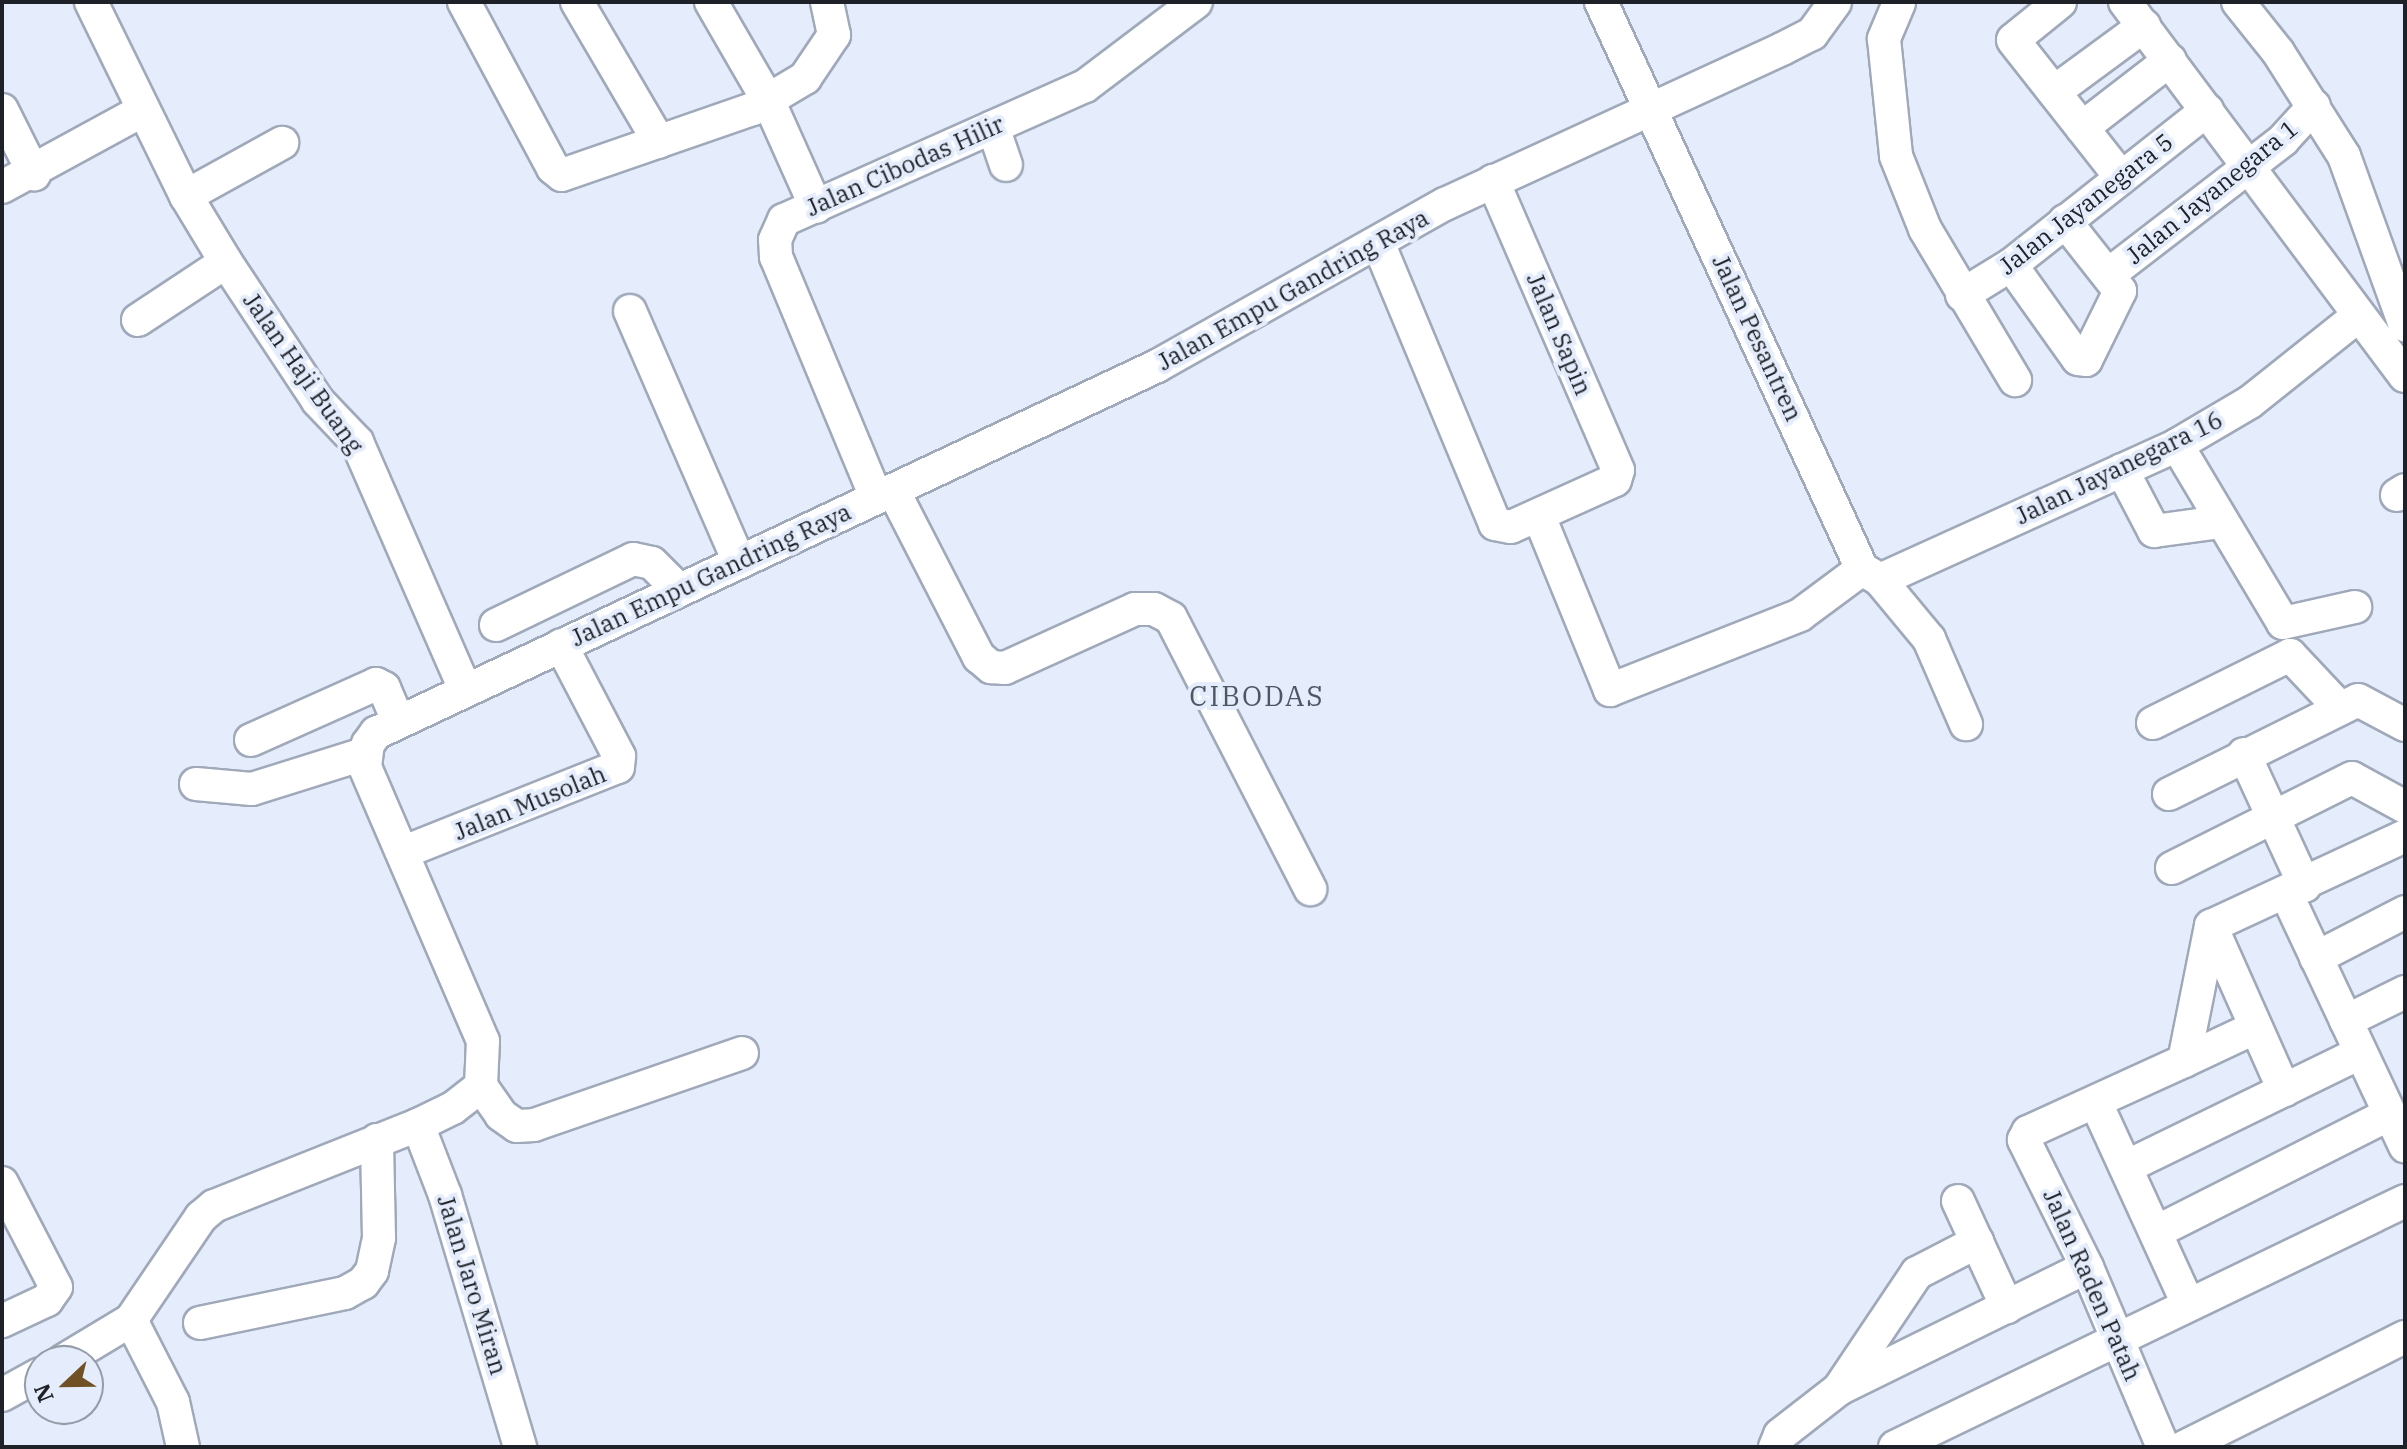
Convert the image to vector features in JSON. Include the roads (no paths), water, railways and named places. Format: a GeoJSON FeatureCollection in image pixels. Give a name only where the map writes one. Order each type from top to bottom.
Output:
{"type":"FeatureCollection","features":[{"type":"Feature","properties":{"kind":"street","name":"Jalan Haji Buang"},"geometry":{"type":"LineString","coordinates":[[91,2],[186,196],[318,401],[357,442],[465,689]]}},
{"type":"Feature","properties":{"kind":"street"},"geometry":{"type":"LineString","coordinates":[[464,2],[558,173],[570,174],[769,102],[805,78],[834,35],[827,2]]}},
{"type":"Feature","properties":{"kind":"street"},"geometry":{"type":"LineString","coordinates":[[577,2],[659,142]]}},
{"type":"Feature","properties":{"kind":"street"},"geometry":{"type":"LineString","coordinates":[[711,2],[769,102],[816,207]]}},
{"type":"Feature","properties":{"kind":"street","name":"Jalan Cibodas Hilir"},"geometry":{"type":"LineString","coordinates":[[884,494],[776,257],[775,240],[784,220],[1085,86],[1196,2]]}},
{"type":"Feature","properties":{"kind":"street"},"geometry":{"type":"LineString","coordinates":[[1601,2],[1651,108]]}},
{"type":"Feature","properties":{"kind":"street","name":"Jalan Empu Gandring Raya"},"geometry":{"type":"LineString","coordinates":[[364,754],[376,733],[398,721],[1157,366],[1493,181],[1812,34],[1835,2]]}},
{"type":"Feature","properties":{"kind":"street"},"geometry":{"type":"LineString","coordinates":[[2060,2],[2013,40],[2121,177]]}},
{"type":"Feature","properties":{"kind":"street"},"geometry":{"type":"LineString","coordinates":[[1899,3],[1884,39],[1896,156],[1925,229],[2015,380]]}},
{"type":"Feature","properties":{"kind":"street"},"geometry":{"type":"LineString","coordinates":[[2248,5],[2344,156],[2405,325]]}},
{"type":"Feature","properties":{"kind":"street"},"geometry":{"type":"LineString","coordinates":[[2054,92],[2135,14],[2405,376]]}},
{"type":"Feature","properties":{"kind":"street"},"geometry":{"type":"LineString","coordinates":[[2082,128],[2170,60]]}},
{"type":"Feature","properties":{"kind":"street","name":"Jalan Jayanegara 1"},"geometry":{"type":"LineString","coordinates":[[2108,275],[2250,167],[2314,106]]}},
{"type":"Feature","properties":{"kind":"street","name":"Jalan Pesantren"},"geometry":{"type":"LineString","coordinates":[[1651,108],[1871,574],[1929,639],[1966,724]]}},
{"type":"Feature","properties":{"kind":"street"},"geometry":{"type":"LineString","coordinates":[[2,110],[34,174]]}},
{"type":"Feature","properties":{"kind":"street"},"geometry":{"type":"LineString","coordinates":[[2,187],[34,174],[143,110]]}},
{"type":"Feature","properties":{"kind":"street","name":"Jalan Jayanegara 5"},"geometry":{"type":"LineString","coordinates":[[1962,295],[2011,265],[2207,110]]}},
{"type":"Feature","properties":{"kind":"street"},"geometry":{"type":"LineString","coordinates":[[993,127],[1006,165]]}},
{"type":"Feature","properties":{"kind":"street"},"geometry":{"type":"LineString","coordinates":[[186,196],[282,143]]}},
{"type":"Feature","properties":{"kind":"street","name":"Jalan Sapin"},"geometry":{"type":"LineString","coordinates":[[1493,181],[1618,470],[1609,483],[1539,516]]}},
{"type":"Feature","properties":{"kind":"street"},"geometry":{"type":"LineString","coordinates":[[2011,265],[2081,360],[2114,308],[2120,291],[2065,221]]}},
{"type":"Feature","properties":{"kind":"street"},"geometry":{"type":"LineString","coordinates":[[1379,245],[1492,520],[1506,529],[1539,516]]}},
{"type":"Feature","properties":{"kind":"street"},"geometry":{"type":"LineString","coordinates":[[138,320],[226,262]]}},
{"type":"Feature","properties":{"kind":"street"},"geometry":{"type":"LineString","coordinates":[[630,311],[739,562]]}},
{"type":"Feature","properties":{"kind":"street","name":"Jalan Jayanegara 16"},"geometry":{"type":"LineString","coordinates":[[1539,516],[1610,690],[1800,615],[1871,574],[2177,445],[2250,402],[2358,316]]}},
{"type":"Feature","properties":{"kind":"street"},"geometry":{"type":"LineString","coordinates":[[2177,445],[2283,623],[2355,607]]}},
{"type":"Feature","properties":{"kind":"street"},"geometry":{"type":"LineString","coordinates":[[2122,470],[2154,531],[2221,522]]}},
{"type":"Feature","properties":{"kind":"street"},"geometry":{"type":"LineString","coordinates":[[884,494],[979,657],[991,667],[1005,668],[1135,609],[1154,609],[1171,618],[1310,889]]}},
{"type":"Feature","properties":{"kind":"street"},"geometry":{"type":"LineString","coordinates":[[496,625],[633,559],[652,563],[679,590]]}},
{"type":"Feature","properties":{"kind":"street","name":"Jalan Musolah"},"geometry":{"type":"LineString","coordinates":[[404,852],[618,767],[619,756],[561,645]]}},
{"type":"Feature","properties":{"kind":"street"},"geometry":{"type":"LineString","coordinates":[[2153,723],[2290,655],[2339,707]]}},
{"type":"Feature","properties":{"kind":"street"},"geometry":{"type":"LineString","coordinates":[[251,740],[376,684],[384,688],[398,721]]}},
{"type":"Feature","properties":{"kind":"street"},"geometry":{"type":"LineString","coordinates":[[2169,794],[2339,707],[2362,700],[2405,725]]}},
{"type":"Feature","properties":{"kind":"street"},"geometry":{"type":"LineString","coordinates":[[196,784],[252,789],[364,754],[369,778],[404,852],[483,1041],[481,1086],[501,1115],[517,1126],[534,1125],[742,1053]]}},
{"type":"Feature","properties":{"kind":"street"},"geometry":{"type":"LineString","coordinates":[[2244,754],[2274,816],[2316,958],[2405,1146]]}},
{"type":"Feature","properties":{"kind":"street"},"geometry":{"type":"LineString","coordinates":[[2172,868],[2352,778],[2405,807]]}},
{"type":"Feature","properties":{"kind":"street"},"geometry":{"type":"LineString","coordinates":[[2211,926],[2405,836]]}},
{"type":"Feature","properties":{"kind":"street"},"geometry":{"type":"LineString","coordinates":[[2316,958],[2405,912]]}},
{"type":"Feature","properties":{"kind":"street"},"geometry":{"type":"LineString","coordinates":[[2211,926],[2284,1090]]}},
{"type":"Feature","properties":{"kind":"street"},"geometry":{"type":"LineString","coordinates":[[2184,1061],[2211,926]]}},
{"type":"Feature","properties":{"kind":"street"},"geometry":{"type":"LineString","coordinates":[[2346,1021],[2405,992]]}},
{"type":"Feature","properties":{"kind":"street"},"geometry":{"type":"LineString","coordinates":[[2188,1304],[2096,1103],[2254,1028]]}},
{"type":"Feature","properties":{"kind":"street"},"geometry":{"type":"LineString","coordinates":[[2126,1167],[2360,1053]]}},
{"type":"Feature","properties":{"kind":"street"},"geometry":{"type":"LineString","coordinates":[[90,1345],[131,1320],[201,1217],[214,1206],[418,1125],[468,1099],[481,1086]]}},
{"type":"Feature","properties":{"kind":"street","name":"Jalan Raden Patah"},"geometry":{"type":"LineString","coordinates":[[2096,1103],[2025,1136],[2168,1443]]}},
{"type":"Feature","properties":{"kind":"street"},"geometry":{"type":"LineString","coordinates":[[2156,1232],[2390,1114]]}},
{"type":"Feature","properties":{"kind":"street","name":"Jalan Jaro Miran"},"geometry":{"type":"LineString","coordinates":[[418,1125],[445,1195],[520,1447]]}},
{"type":"Feature","properties":{"kind":"street"},"geometry":{"type":"LineString","coordinates":[[200,1323],[345,1293],[363,1283],[372,1271],[379,1238],[377,1140]]}},
{"type":"Feature","properties":{"kind":"street"},"geometry":{"type":"LineString","coordinates":[[2,1321],[55,1293],[55,1281],[6,1200]]}},
{"type":"Feature","properties":{"kind":"street"},"geometry":{"type":"LineString","coordinates":[[1958,1201],[2007,1307]]}},
{"type":"Feature","properties":{"kind":"street"},"geometry":{"type":"LineString","coordinates":[[1895,1447],[2405,1201]]}},
{"type":"Feature","properties":{"kind":"street"},"geometry":{"type":"LineString","coordinates":[[1839,1389],[1917,1273],[1977,1242]]}},
{"type":"Feature","properties":{"kind":"street"},"geometry":{"type":"LineString","coordinates":[[1775,1447],[1780,1435],[1839,1389],[2087,1267]]}},
{"type":"Feature","properties":{"kind":"street"},"geometry":{"type":"LineString","coordinates":[[131,1320],[173,1402],[183,1447]]}},
{"type":"Feature","properties":{"kind":"street"},"geometry":{"type":"LineString","coordinates":[[2168,1443],[2405,1337]]}},
{"type":"Feature","properties":{"kind":"street"},"geometry":{"type":"LineString","coordinates":[[2,1395],[24,1383]]}},
{"type":"Feature","properties":{"kind":"district","name":"CIBODAS"},"geometry":{"type":"Point","coordinates":[1257,696]}}]}
